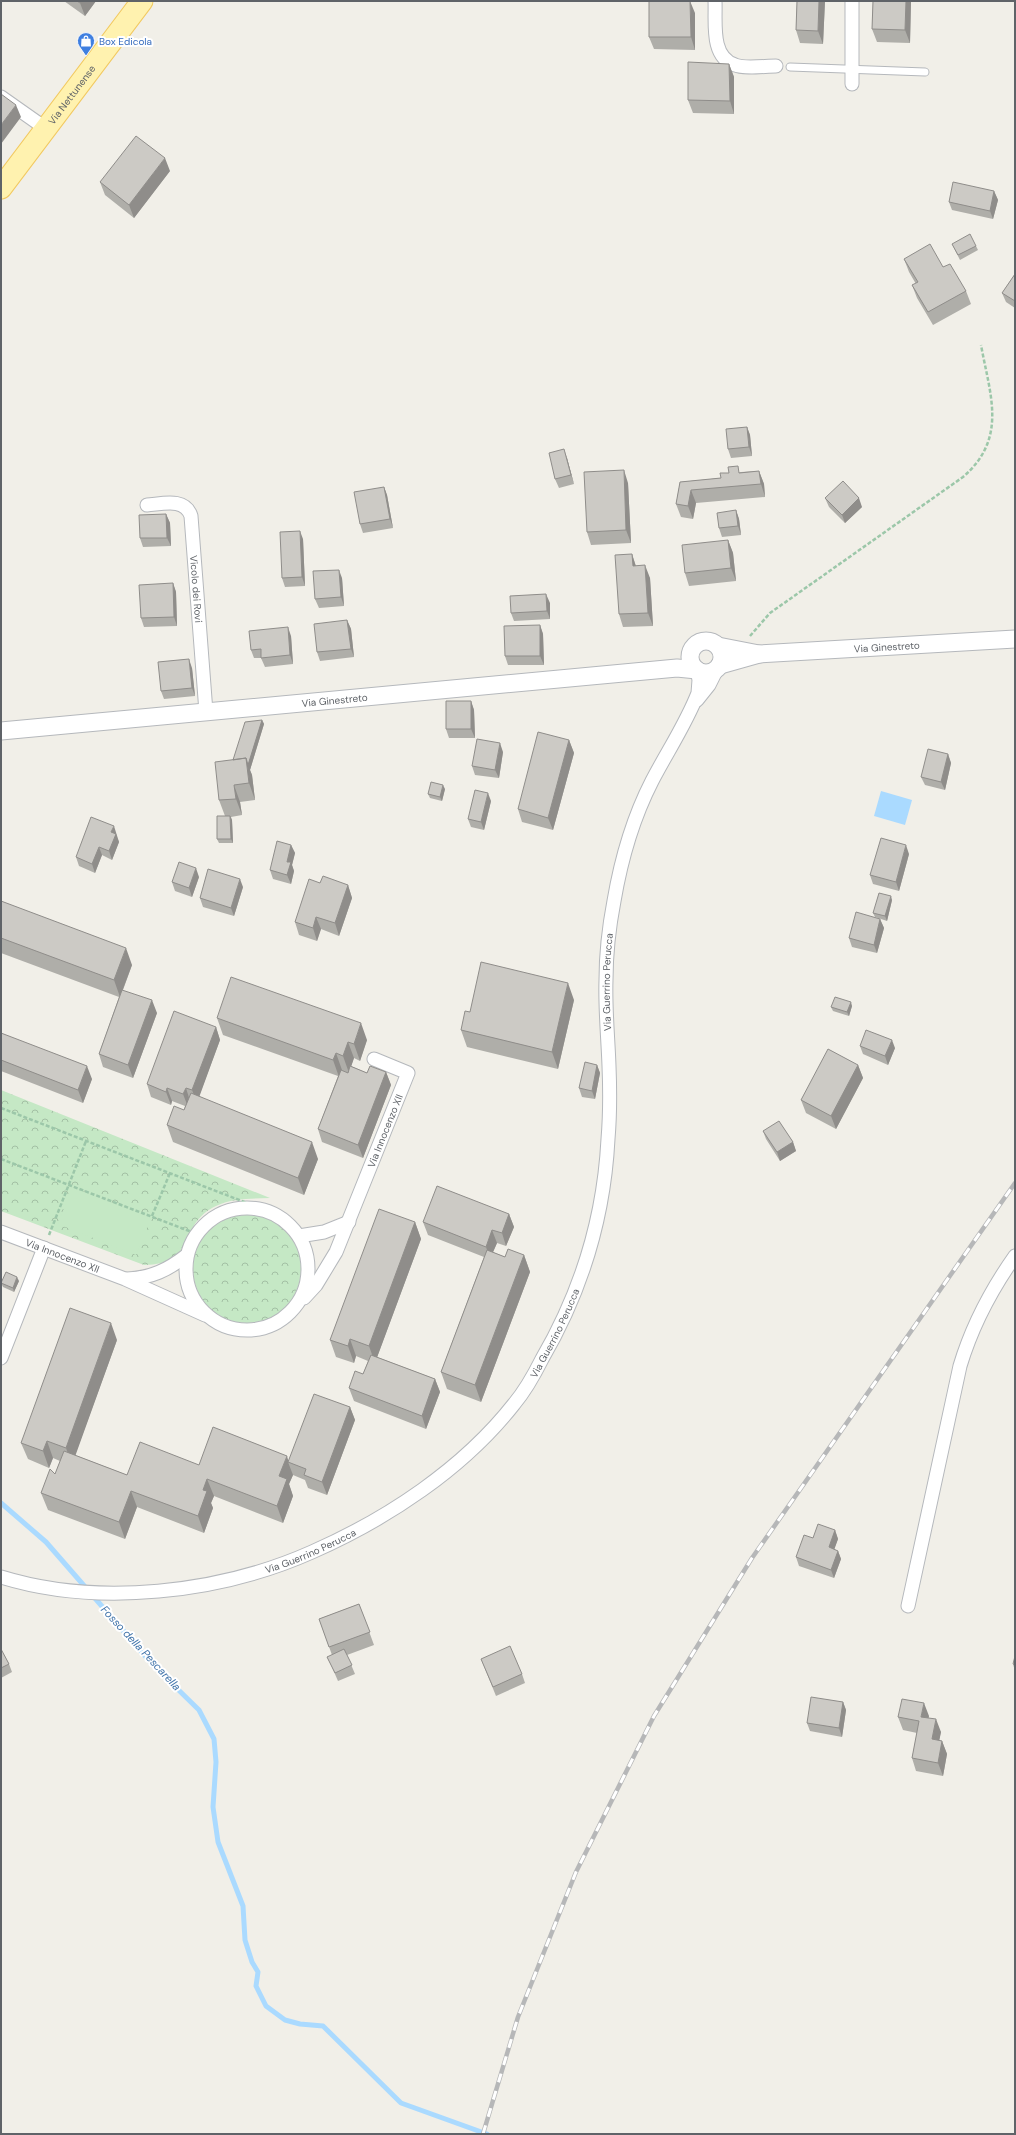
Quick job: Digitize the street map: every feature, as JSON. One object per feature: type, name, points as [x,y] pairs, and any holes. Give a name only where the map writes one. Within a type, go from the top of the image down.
[{"type":"main road","name":"Via Nettunense","points":[[1,188],[142,1]]},
{"type":"street","points":[[715,1],[716,42],[722,57],[735,66],[776,66]]},
{"type":"street","points":[[852,1],[852,84]]},
{"type":"street","points":[[1,97],[45,128]]},
{"type":"street","name":"Vicolo dei Rovi","points":[[147,505],[180,504],[186,507],[191,516],[206,712]]},
{"type":"street","name":"Via Ginestreto","points":[[718,646],[742,652],[759,654],[1015,639]]},
{"type":"street","points":[[703,641],[714,643],[718,646],[722,655],[718,667],[707,673],[697,670],[691,662],[691,651],[694,646],[703,641]]},
{"type":"street","name":"Via Ginestreto","points":[[668,669],[680,663],[691,651]]},
{"type":"street","name":"Via Ginestreto","points":[[718,667],[759,654]]},
{"type":"street","name":"Via Guerrino Perucca","points":[[1,1577],[36,1586],[74,1590],[96,1592],[154,1591],[203,1585],[272,1568],[320,1549],[367,1524],[423,1488],[476,1445],[516,1402],[550,1345],[566,1312],[582,1273],[597,1222],[602,1197],[608,1143],[610,1071],[606,982],[614,898],[627,845],[650,784],[692,706],[709,685],[718,667]]},
{"type":"street","name":"Via Ginestreto","points":[[1,730],[668,669],[697,670]]},
{"type":"street","name":"Via Guerrino Perucca","points":[[692,706],[699,683],[697,670]]},
{"type":"street","name":"Via Innocenzo XII","points":[[1,1232],[125,1279],[210,1317],[230,1328],[245,1330],[263,1328],[280,1321],[298,1304],[323,1276],[349,1222],[408,1073],[374,1059]]},
{"type":"street","name":"Via Innocenzo XII","points":[[210,1317],[198,1305],[189,1290],[186,1272],[187,1255],[197,1234],[206,1222],[223,1212],[241,1207],[260,1208],[276,1214],[289,1223],[299,1236],[307,1252],[309,1270],[306,1288],[298,1304]]},
{"type":"street","points":[[299,1236],[324,1232],[349,1222]]},
{"type":"street","points":[[1,1358],[44,1248]]},
{"type":"street","name":"Via Innocenzo XII","points":[[125,1279],[148,1277],[158,1274],[168,1270],[187,1255]]},
{"type":"street","points":[[908,1606],[960,1366],[967,1342],[980,1312],[996,1284],[1015,1256]]},
{"type":"lane","points":[[790,67],[925,72]]},
{"type":"path","points":[[742,652],[754,630],[770,613],[963,477],[978,463],[990,442],[993,416],[981,344]]},
{"type":"path","points":[[1,1108],[260,1208]]},
{"type":"path","points":[[44,1248],[86,1141]]},
{"type":"path","points":[[1,1159],[197,1234]]},
{"type":"path","points":[[152,1216],[170,1173]]},
{"type":"green space","points":[[1,1090],[270,1198],[236,1200],[216,1206],[204,1214],[196,1223],[186,1242],[173,1258],[161,1263],[144,1265],[1,1211]]},
{"type":"green space","points":[[72,1187],[151,1218],[136,1255],[58,1224]]},
{"type":"green space","points":[[247,1215],[268,1219],[285,1231],[297,1248],[301,1269],[297,1290],[285,1307],[268,1319],[247,1323],[226,1319],[209,1307],[197,1290],[193,1269],[197,1248],[209,1231],[226,1219]]},
{"type":"water","points":[[881,791],[912,800],[905,825],[874,816]]},
{"type":"building","points":[[649,1],[690,1],[691,37],[649,37]]},
{"type":"building","points":[[797,1],[819,1],[818,31],[796,30]]},
{"type":"building","points":[[873,1],[906,1],[905,30],[872,29]]},
{"type":"building","points":[[688,62],[729,64],[730,101],[688,100]]},
{"type":"building","points":[[1,94],[16,105],[1,125]]},
{"type":"building","points":[[136,136],[165,158],[129,205],[100,182]]},
{"type":"building","points":[[953,182],[994,191],[990,211],[949,202]]},
{"type":"building","points":[[970,234],[976,246],[958,255],[952,244]]},
{"type":"building","points":[[930,244],[943,267],[950,264],[966,291],[928,312],[912,285],[918,282],[904,259]]},
{"type":"building","points":[[1015,274],[1015,301],[1002,293]]},
{"type":"building","points":[[747,427],[749,447],[728,449],[726,429]]},
{"type":"building","points":[[564,449],[571,475],[555,479],[549,453]]},
{"type":"building","points":[[738,466],[739,473],[759,471],[761,484],[691,490],[688,506],[676,504],[680,482],[721,478],[720,473],[729,473],[728,467]]},
{"type":"building","points":[[624,470],[626,530],[587,532],[584,472]]},
{"type":"building","points":[[843,481],[859,498],[842,515],[825,498]]},
{"type":"building","points":[[384,487],[390,519],[360,524],[354,492]]},
{"type":"building","points":[[736,510],[738,526],[719,528],[717,513]]},
{"type":"building","points":[[166,514],[167,538],[140,538],[139,515]]},
{"type":"building","points":[[300,531],[302,577],[282,578],[280,532]]},
{"type":"building","points":[[728,540],[731,568],[685,573],[682,545]]},
{"type":"building","points":[[632,554],[633,566],[645,565],[648,613],[619,614],[615,555]]},
{"type":"building","points":[[339,570],[341,597],[315,599],[313,571]]},
{"type":"building","points":[[173,583],[174,617],[141,618],[139,585]]},
{"type":"building","points":[[546,594],[547,611],[511,613],[510,596]]},
{"type":"building","points":[[347,620],[351,649],[317,652],[314,624]]},
{"type":"building","points":[[540,625],[540,656],[505,656],[504,626]]},
{"type":"building","points":[[288,627],[290,655],[261,658],[261,649],[251,650],[249,631]]},
{"type":"building","points":[[189,659],[192,688],[161,691],[158,662]]},
{"type":"building","points":[[446,701],[471,701],[471,729],[446,729]]},
{"type":"building","points":[[262,720],[248,765],[246,758],[233,760],[245,722]]},
{"type":"building","points":[[538,732],[569,740],[548,818],[518,809]]},
{"type":"building","points":[[477,739],[500,743],[495,770],[472,766]]},
{"type":"building","points":[[928,749],[948,754],[941,782],[921,777]]},
{"type":"building","points":[[246,758],[249,783],[234,785],[236,799],[219,800],[215,762]]},
{"type":"building","points":[[431,782],[443,785],[440,797],[428,794]]},
{"type":"building","points":[[475,790],[488,793],[481,822],[468,819]]},
{"type":"building","points":[[217,816],[230,816],[231,839],[217,839]]},
{"type":"building","points":[[91,817],[114,826],[111,832],[116,834],[109,851],[99,847],[92,864],[76,857]]},
{"type":"building","points":[[881,838],[906,845],[896,882],[870,875]]},
{"type":"building","points":[[277,841],[291,845],[287,862],[291,862],[287,875],[270,870]]},
{"type":"building","points":[[179,862],[196,868],[189,888],[172,882]]},
{"type":"building","points":[[208,869],[240,879],[231,908],[200,898]]},
{"type":"building","points":[[323,876],[348,885],[335,923],[316,917],[313,928],[295,922],[309,879],[320,883]]},
{"type":"building","points":[[879,893],[891,896],[885,916],[873,913]]},
{"type":"building","points":[[1,901],[126,948],[114,980],[1,938]]},
{"type":"building","points":[[856,912],[880,919],[874,945],[849,938]]},
{"type":"building","points":[[481,962],[568,983],[552,1052],[461,1030],[465,1011],[470,1012]]},
{"type":"building","points":[[231,977],[361,1023],[354,1044],[348,1042],[343,1056],[336,1053],[333,1060],[217,1018]]},
{"type":"building","points":[[122,990],[152,1000],[128,1065],[99,1054]]},
{"type":"building","points":[[835,997],[851,1002],[847,1012],[831,1007]]},
{"type":"building","points":[[174,1011],[216,1027],[192,1090],[186,1088],[183,1094],[167,1088],[166,1092],[147,1084]]},
{"type":"building","points":[[866,1030],[892,1040],[885,1056],[860,1046]]},
{"type":"building","points":[[1,1033],[87,1066],[78,1090],[1,1060]]},
{"type":"building","points":[[828,1049],[858,1065],[831,1116],[801,1100]]},
{"type":"building","points":[[585,1062],[597,1065],[592,1091],[579,1088]]},
{"type":"building","points":[[350,1066],[367,1073],[370,1066],[386,1072],[358,1145],[318,1129],[341,1070],[348,1073]]},
{"type":"building","points":[[191,1093],[312,1142],[298,1178],[167,1125],[174,1106],[184,1110]]},
{"type":"building","points":[[779,1121],[793,1142],[777,1152],[763,1131]]},
{"type":"building","points":[[437,1186],[509,1214],[502,1233],[492,1230],[486,1247],[423,1222]]},
{"type":"building","points":[[379,1209],[415,1222],[369,1346],[350,1339],[348,1346],[330,1340]]},
{"type":"building","points":[[508,1249],[524,1255],[475,1385],[441,1372],[487,1250],[505,1257]]},
{"type":"building","points":[[6,1272],[17,1277],[13,1288],[1,1283]]},
{"type":"building","points":[[70,1308],[111,1323],[66,1448],[47,1441],[43,1451],[21,1443]]},
{"type":"building","points":[[371,1355],[435,1379],[422,1416],[349,1388],[355,1371],[363,1374]]},
{"type":"building","points":[[314,1394],[350,1407],[322,1482],[304,1475],[306,1469],[288,1462]]},
{"type":"building","points":[[213,1427],[287,1456],[279,1476],[287,1479],[277,1506],[207,1479],[203,1490],[207,1491],[198,1516],[131,1491],[119,1522],[41,1493],[50,1469],[55,1474],[64,1451],[127,1475],[140,1442],[199,1465]]},
{"type":"building","points":[[818,1524],[835,1530],[829,1547],[838,1551],[831,1570],[796,1557],[804,1535],[813,1538]]},
{"type":"building","points":[[359,1604],[370,1632],[329,1647],[319,1619]]},
{"type":"building","points":[[510,1646],[522,1674],[493,1687],[481,1659]]},
{"type":"building","points":[[1,1649],[9,1664],[1,1668]]},
{"type":"building","points":[[344,1649],[352,1665],[335,1673],[327,1657]]},
{"type":"building","points":[[811,1697],[843,1702],[839,1728],[807,1723]]},
{"type":"building","points":[[902,1699],[924,1703],[921,1717],[936,1719],[932,1739],[942,1741],[938,1763],[912,1758],[919,1721],[898,1717]]},
{"type":"waterway","name":"Fosso della Pescarella","points":[[1,1503],[46,1542],[154,1666],[199,1710],[214,1739],[216,1762],[213,1807],[218,1842],[243,1906],[245,1940],[252,1962],[258,1972],[256,1986],[266,2006],[285,2020],[300,2024],[323,2026],[401,2103],[487,2134]]},
{"type":"railway","points":[[483,2134],[518,2017],[576,1872],[654,1716],[752,1558],[1015,1183]]},
{"type":"place","name":"Box Edicola","points":[[86,56]]}]
